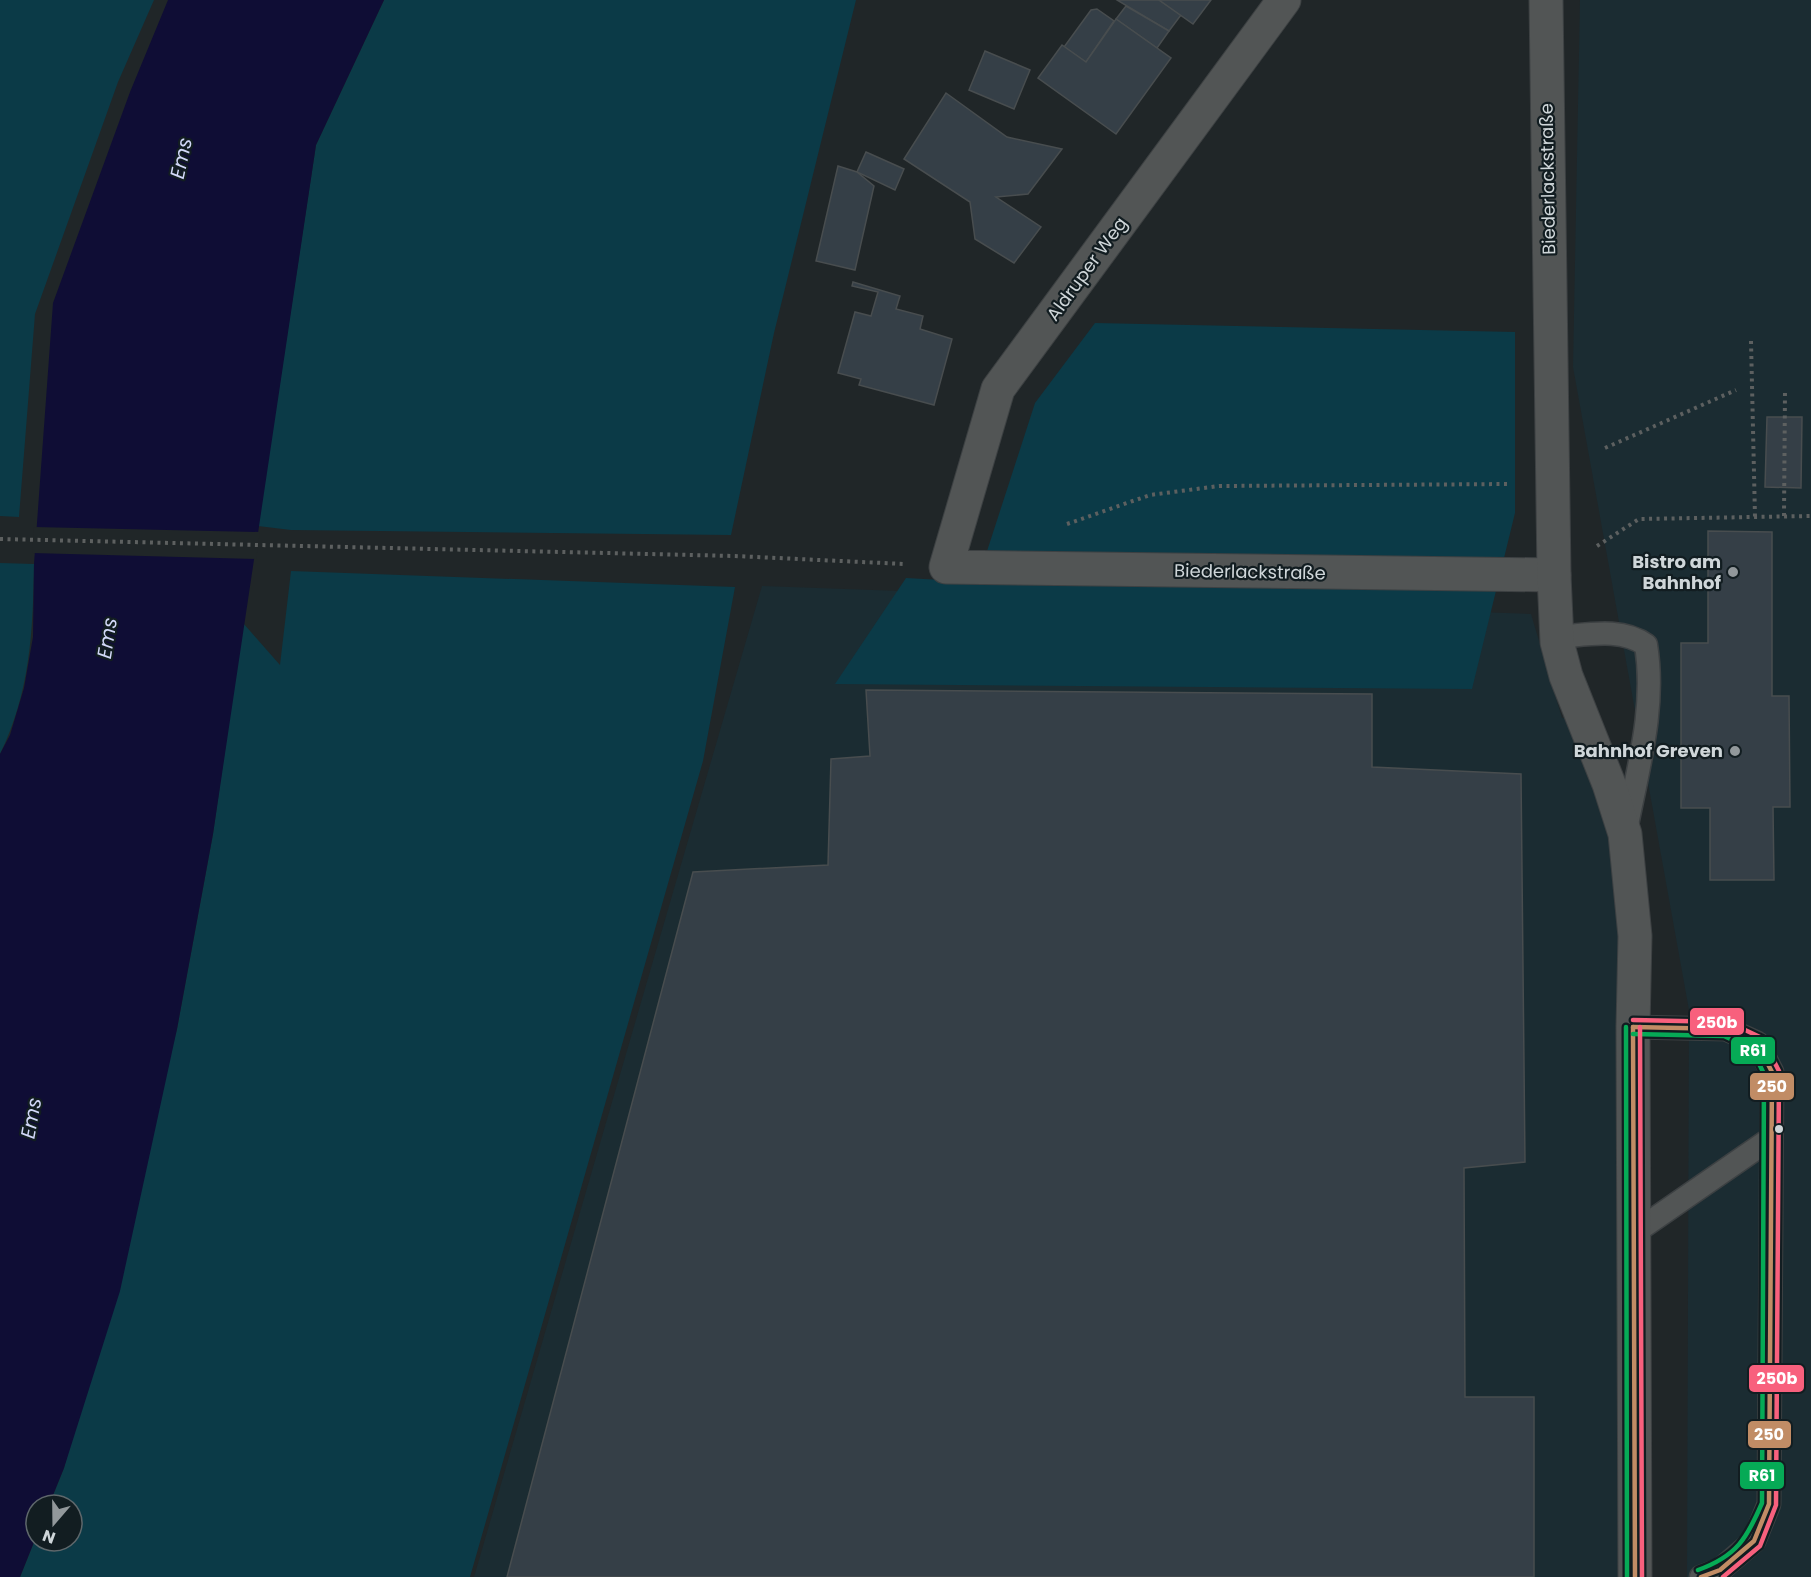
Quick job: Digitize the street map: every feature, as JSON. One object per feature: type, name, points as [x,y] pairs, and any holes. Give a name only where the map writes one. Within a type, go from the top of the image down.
[{"type":"street","name":"Aldruper Weg","points":[[946,567],[998,389],[1284,0]]},
{"type":"street","name":"Biederlackstraße","points":[[1546,0],[1554,574],[1557,637],[1566,676],[1609,784],[1625,834],[1635,936],[1633,1027],[1635,1577]]},
{"type":"street","name":"Biederlackstraße","points":[[946,567],[1554,574]]},
{"type":"lane","points":[[1557,637],[1615,633],[1635,637],[1646,645],[1650,668],[1649,716],[1625,834]]},
{"type":"lane","points":[[1633,1027],[1726,1029],[1757,1043],[1772,1072],[1769,1504],[1754,1541],[1720,1570],[1701,1577]]},
{"type":"lane","points":[[1634,1233],[1770,1139]]},
{"type":"path","points":[[1751,341],[1755,517]]},
{"type":"path","points":[[1605,448],[1736,390]]},
{"type":"path","points":[[1784,516],[1785,392]]},
{"type":"path","points":[[1029,569],[1057,527],[1150,495],[1219,486],[1518,484]]},
{"type":"path","points":[[1554,574],[1639,519],[1811,516]]},
{"type":"path","points":[[0,539],[735,556],[946,567]]},
{"type":"shaded area","points":[[0,0],[154,0],[118,82],[35,314],[19,517],[0,516]]},
{"type":"shaded area","points":[[384,0],[856,0],[774,333],[731,535],[291,530],[258,526],[316,145]]},
{"type":"shaded area","points":[[1580,0],[1811,0],[1811,1577],[1687,1577],[1689,1010],[1573,367]]},
{"type":"shaded area","points":[[1095,323],[1515,332],[1515,513],[1472,689],[835,684],[906,578],[977,582],[1035,403]]},
{"type":"shaded area","points":[[0,563],[34,564],[31,638],[24,685],[10,731],[0,754]]},
{"type":"shaded area","points":[[291,571],[735,587],[703,761],[470,1577],[20,1577],[30,1553],[84,1553],[84,1493],[54,1493],[64,1468],[177,1029],[213,834],[243,623],[280,665]]},
{"type":"shaded area","points":[[762,586],[1531,614],[1562,718],[1581,719],[1625,834],[1630,1577],[474,1577]]},
{"type":"water","name":"Ems","points":[[168,0],[384,0],[316,145],[213,834],[177,1029],[120,1291],[64,1468],[54,1493],[24,1493],[24,1553],[30,1553],[20,1577],[0,1577],[0,754],[10,735],[24,688],[33,637],[34,564],[53,303],[130,92]]},
{"type":"pier","points":[[34,527],[260,532],[256,559],[32,553]]},
{"type":"building","points":[[1117,0],[1159,0],[1181,15],[1169,31]]},
{"type":"building","points":[[1159,0],[1211,0],[1193,24]]},
{"type":"building","points":[[1126,6],[1169,31],[1157,48],[1116,19]]},
{"type":"building","points":[[1097,9],[1114,21],[1086,62],[1064,47],[1091,10]]},
{"type":"building","points":[[1116,19],[1171,58],[1116,134],[1038,78],[1062,45],[1086,62]]},
{"type":"building","points":[[985,51],[1030,70],[1014,109],[969,90]]},
{"type":"building","points":[[946,93],[1007,137],[1062,149],[1028,194],[996,197],[1041,227],[1014,263],[975,239],[970,202],[904,159]]},
{"type":"building","points":[[866,152],[904,169],[895,190],[857,172]]},
{"type":"building","points":[[838,166],[857,172],[874,186],[855,270],[816,261]]},
{"type":"building","points":[[853,282],[900,296],[896,309],[923,316],[920,329],[952,339],[934,405],[859,385],[861,379],[838,373],[855,312],[871,316],[878,292],[852,286]]},
{"type":"building","points":[[1767,417],[1802,417],[1801,488],[1765,487]]},
{"type":"building","name":"Bahnhof Greven","points":[[1708,531],[1772,532],[1772,696],[1789,696],[1790,807],[1773,807],[1774,880],[1710,880],[1710,808],[1681,808],[1681,643],[1708,643]]},
{"type":"building","points":[[866,690],[1372,694],[1372,767],[1521,774],[1525,1162],[1464,1168],[1465,1397],[1534,1397],[1534,1577],[507,1577],[693,872],[828,865],[831,759],[870,756]]},
{"type":"transit line","name":"250b","points":[[1633,1020],[1728,1022],[1762,1038],[1779,1071],[1776,1505],[1760,1546],[1723,1577]]},
{"type":"transit line","name":"R61","points":[[1626,1027],[1627,1577]]},
{"type":"transit line","name":"250","points":[[1633,1027],[1726,1029],[1757,1043],[1772,1072],[1769,1504],[1754,1541],[1720,1570],[1701,1577]]},
{"type":"transit line","name":"250","points":[[1633,1027],[1635,1577]]},
{"type":"transit line","name":"250b","points":[[1640,1027],[1642,1577]]},
{"type":"transit line","name":"R61","points":[[1633,1034],[1724,1036],[1752,1049],[1764,1074],[1762,1503],[1739,1544],[1722,1559],[1698,1570]]},
{"type":"place","name":"Bistro am Bahnhof","points":[[1733,572]]},
{"type":"place","name":"Bahnhof Greven","points":[[1735,751]]}]
